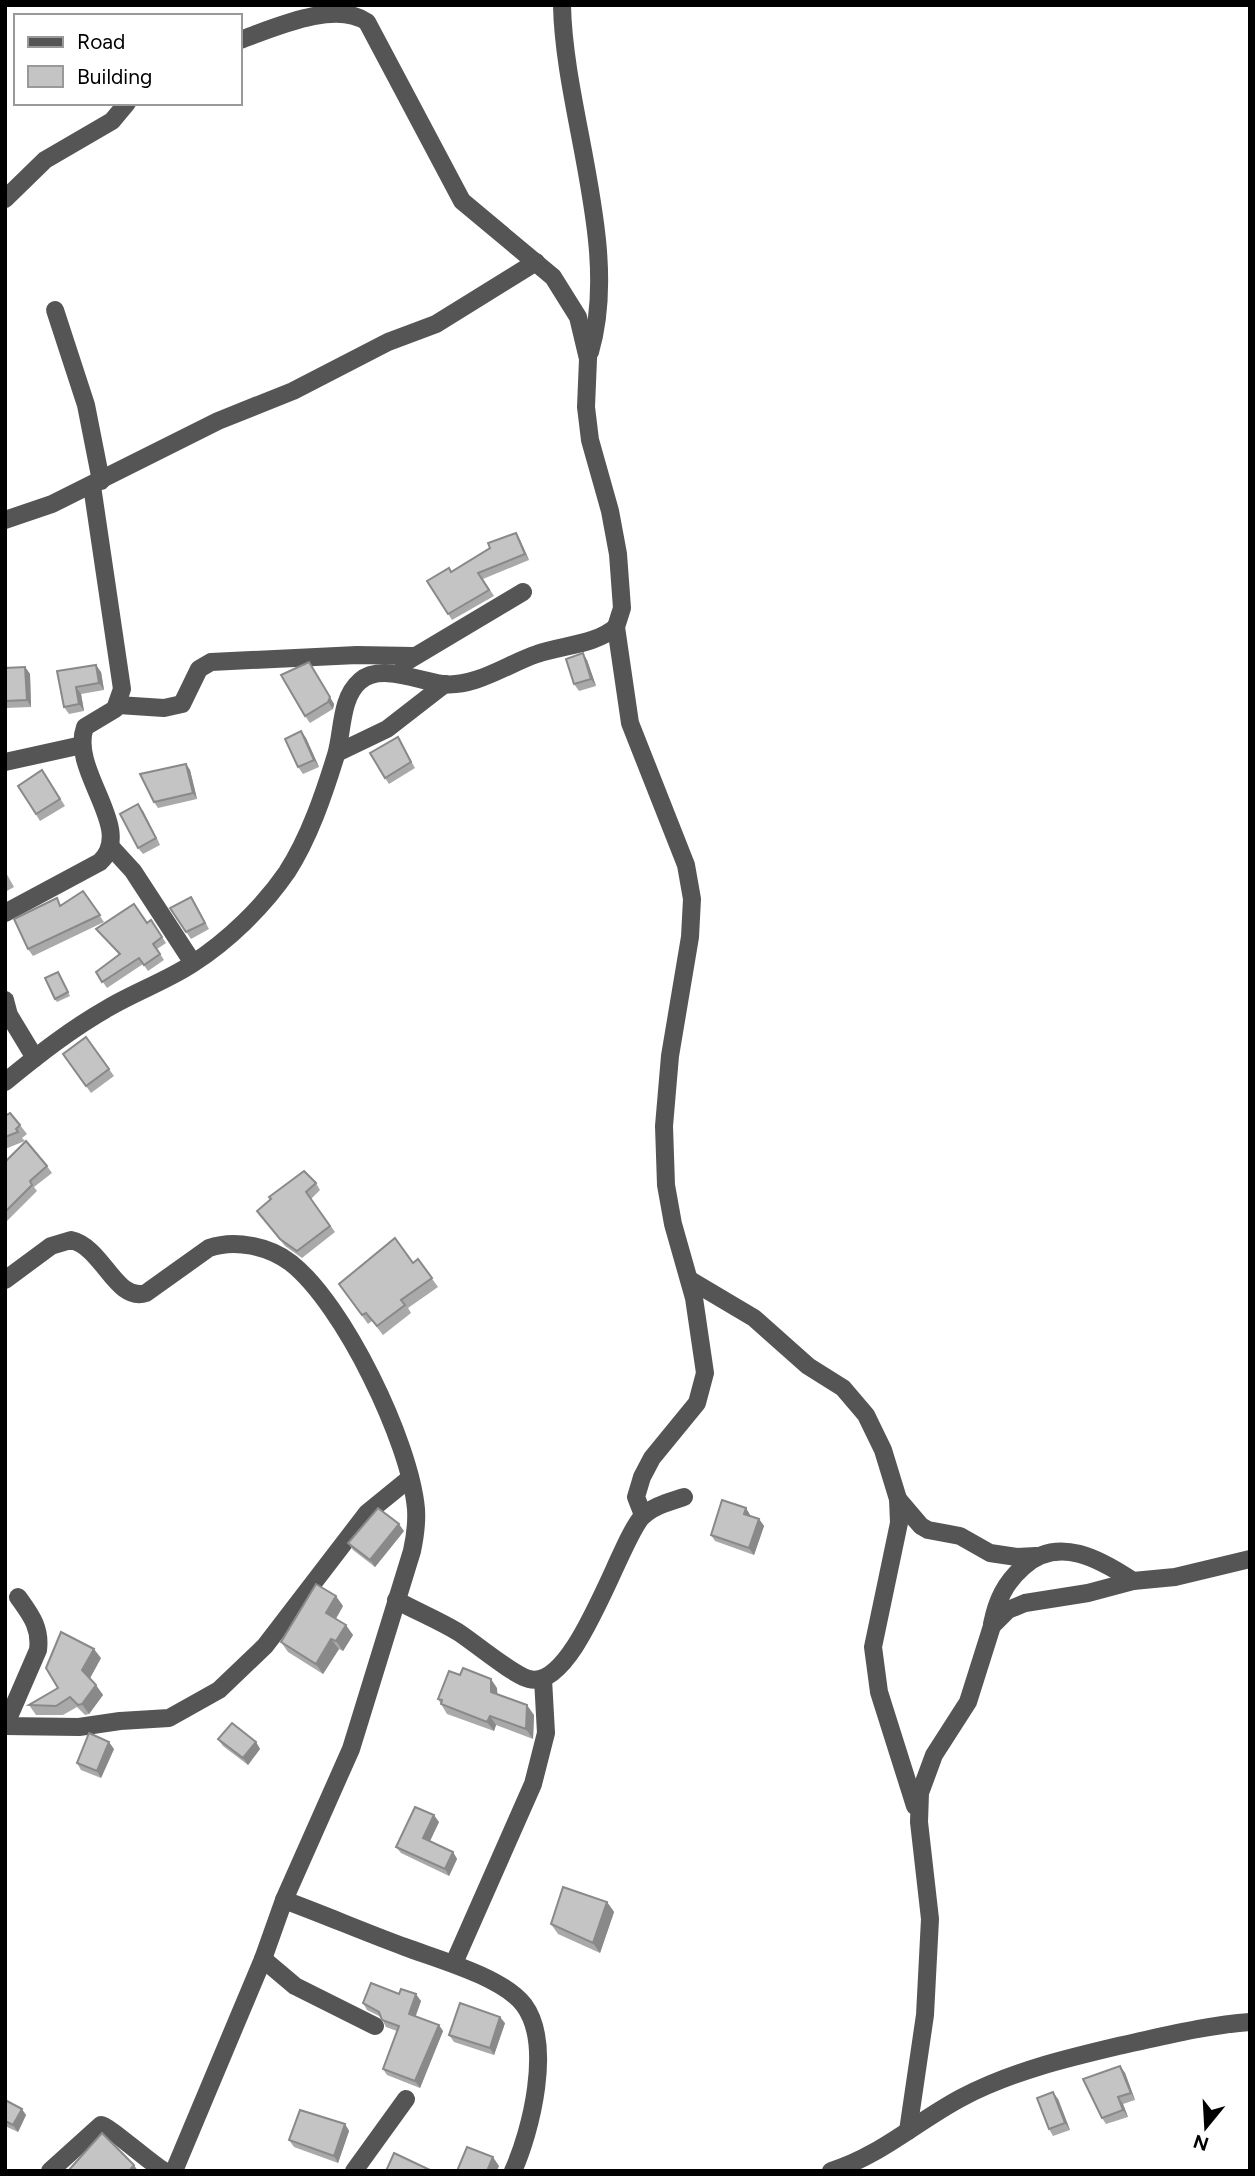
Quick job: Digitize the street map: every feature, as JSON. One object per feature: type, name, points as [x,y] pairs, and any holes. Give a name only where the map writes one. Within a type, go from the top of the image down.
[{"type":"street","points":[[562,5],[564,46],[588,178],[597,262],[598,302],[588,359],[586,407],[590,440],[610,511],[618,554],[622,608],[616,627],[630,723],[686,865],[692,899],[685,980],[670,1056],[664,1126],[666,1185],[673,1224],[690,1280],[704,1357],[704,1387],[688,1417],[652,1458],[642,1477],[636,1497],[643,1515]]},
{"type":"street","points":[[242,39],[326,8],[344,7],[358,12],[368,22],[463,201],[491,228],[553,277],[572,305],[584,335],[588,359]]},
{"type":"street","points":[[5,199],[45,160],[112,121],[125,105]]},
{"type":"street","points":[[5,520],[52,504],[96,484],[219,421],[293,391],[388,342],[436,324],[536,262]]},
{"type":"street","points":[[55,310],[86,405],[121,689],[118,705]]},
{"type":"street","points":[[391,674],[413,656],[523,592]]},
{"type":"street","points":[[5,1082],[108,1007],[193,963],[234,930],[265,900],[287,871],[304,839],[337,752],[340,728],[353,690],[368,675],[391,674],[445,684],[495,673],[540,653],[603,635],[616,627]]},
{"type":"street","points":[[193,963],[132,871],[111,847],[110,827],[89,776],[82,745],[88,723],[118,705],[164,709],[182,704],[199,669],[211,662],[357,655],[413,656]]},
{"type":"street","points":[[337,752],[387,729],[445,684]]},
{"type":"street","points":[[5,762],[82,745]]},
{"type":"street","points":[[5,913],[100,862],[111,847]]},
{"type":"street","points":[[5,1000],[9,1015],[35,1058]]},
{"type":"street","points":[[5,1280],[51,1246],[71,1240],[94,1252],[123,1288],[140,1295],[209,1248],[221,1244],[252,1246],[283,1258],[309,1282],[364,1362],[383,1399],[410,1478],[417,1530],[351,1749],[284,1900],[263,1959],[174,2171]]},
{"type":"street","points":[[690,1280],[754,1318],[808,1366],[843,1388],[866,1415],[898,1499],[898,1523],[873,1647],[879,1692],[919,1822],[930,1919],[925,2015],[908,2131]]},
{"type":"street","points":[[18,1597],[34,1620],[40,1636],[38,1650],[5,1726],[79,1727],[169,1718],[219,1690],[248,1665],[367,1513],[410,1478]]},
{"type":"street","points":[[396,1600],[459,1633],[519,1675],[531,1679],[543,1678],[562,1662],[587,1626],[612,1577],[628,1537],[643,1515],[684,1497]]},
{"type":"street","points":[[898,1499],[920,1526],[960,1535],[989,1553],[1017,1558],[1037,1556],[1051,1550],[1077,1553],[1110,1566],[1133,1581]]},
{"type":"street","points":[[919,1822],[923,1778],[933,1755],[968,1702],[999,1598],[1007,1584],[1037,1556]]},
{"type":"street","points":[[992,1626],[1002,1614],[1025,1603],[1088,1593],[1133,1581],[1175,1577],[1250,1559]]},
{"type":"street","points":[[454,1963],[533,1784],[546,1733],[543,1678]]},
{"type":"street","points":[[284,1900],[454,1963],[524,2004],[536,2031],[533,2110],[513,2171]]},
{"type":"street","points":[[263,1959],[295,1986],[375,2026]]},
{"type":"street","points":[[831,2171],[880,2151],[961,2098],[1005,2078],[1054,2062],[1155,2038],[1250,2022]]},
{"type":"street","points":[[354,2171],[406,2099]]},
{"type":"street","points":[[50,2171],[73,2147],[104,2125],[146,2161],[164,2171]]},
{"type":"building","points":[[516,533],[525,554],[478,573],[489,590],[448,614],[427,581],[449,568],[451,572],[490,548],[488,543]]},
{"type":"building","points":[[583,653],[591,679],[574,684],[566,659]]},
{"type":"building","points":[[309,662],[330,697],[328,702],[305,716],[281,675]]},
{"type":"building","points":[[96,665],[99,683],[76,687],[79,704],[64,707],[57,671]]},
{"type":"building","points":[[25,667],[27,700],[5,701],[5,668]]},
{"type":"building","points":[[301,731],[314,760],[298,767],[285,739]]},
{"type":"building","points":[[398,737],[411,762],[385,778],[370,753]]},
{"type":"building","points":[[186,764],[193,793],[154,802],[140,774]]},
{"type":"building","points":[[42,770],[60,799],[36,814],[18,786]]},
{"type":"building","points":[[138,804],[156,838],[138,848],[120,814]]},
{"type":"building","points":[[83,891],[100,915],[28,949],[14,919],[57,898],[60,906]]},
{"type":"building","points":[[191,897],[205,923],[186,932],[170,908]]},
{"type":"building","points":[[134,904],[147,923],[151,920],[162,937],[153,944],[160,954],[144,965],[139,958],[102,982],[96,972],[120,954],[96,929]]},
{"type":"building","points":[[58,972],[68,992],[55,999],[45,978]]},
{"type":"building","points":[[86,1037],[109,1069],[86,1086],[63,1054]]},
{"type":"building","points":[[10,1113],[20,1125],[16,1129],[18,1132],[5,1137],[5,1116]]},
{"type":"building","points":[[26,1141],[47,1166],[30,1181],[32,1185],[5,1212],[5,1162]]},
{"type":"building","points":[[304,1171],[316,1183],[306,1192],[330,1226],[297,1251],[280,1239],[257,1211],[271,1199],[269,1197]]},
{"type":"building","points":[[395,1238],[413,1263],[418,1259],[432,1278],[401,1300],[405,1305],[377,1326],[366,1313],[362,1315],[339,1284]]},
{"type":"building","points":[[722,1500],[746,1508],[744,1514],[759,1519],[749,1548],[711,1535]]},
{"type":"building","points":[[378,1508],[399,1524],[370,1560],[348,1543]]},
{"type":"building","points":[[316,1584],[336,1596],[326,1613],[346,1625],[336,1641],[331,1639],[316,1664],[281,1642]]},
{"type":"building","points":[[61,1632],[94,1649],[82,1670],[96,1685],[82,1704],[78,1705],[70,1697],[56,1706],[29,1705],[58,1688],[46,1668]]},
{"type":"building","points":[[463,1668],[491,1679],[491,1692],[527,1705],[526,1729],[490,1716],[487,1722],[441,1704],[442,1700],[438,1699],[449,1671],[460,1675]]},
{"type":"building","points":[[232,1723],[256,1742],[243,1758],[218,1739]]},
{"type":"building","points":[[89,1733],[109,1742],[97,1771],[77,1763]]},
{"type":"building","points":[[415,1807],[434,1815],[423,1838],[453,1852],[445,1869],[396,1847]]},
{"type":"building","points":[[563,1887],[607,1902],[593,1943],[551,1924]]},
{"type":"building","points":[[371,1983],[399,1994],[401,1989],[416,1994],[409,2014],[439,2025],[415,2081],[383,2069],[399,2026],[382,2020],[379,2012],[363,2003]]},
{"type":"building","points":[[460,2003],[500,2017],[490,2048],[449,2035]]},
{"type":"building","points":[[1120,2066],[1131,2093],[1118,2097],[1123,2110],[1102,2118],[1083,2079]]},
{"type":"building","points":[[1053,2092],[1065,2123],[1049,2129],[1037,2098]]},
{"type":"building","points":[[5,2100],[22,2109],[13,2125],[5,2121]]},
{"type":"building","points":[[300,2110],[345,2124],[334,2156],[289,2140]]},
{"type":"building","points":[[102,2133],[134,2165],[129,2171],[68,2171]]},
{"type":"building","points":[[467,2147],[493,2157],[487,2171],[457,2171]]},
{"type":"building","points":[[394,2153],[432,2171],[386,2171]]}]
